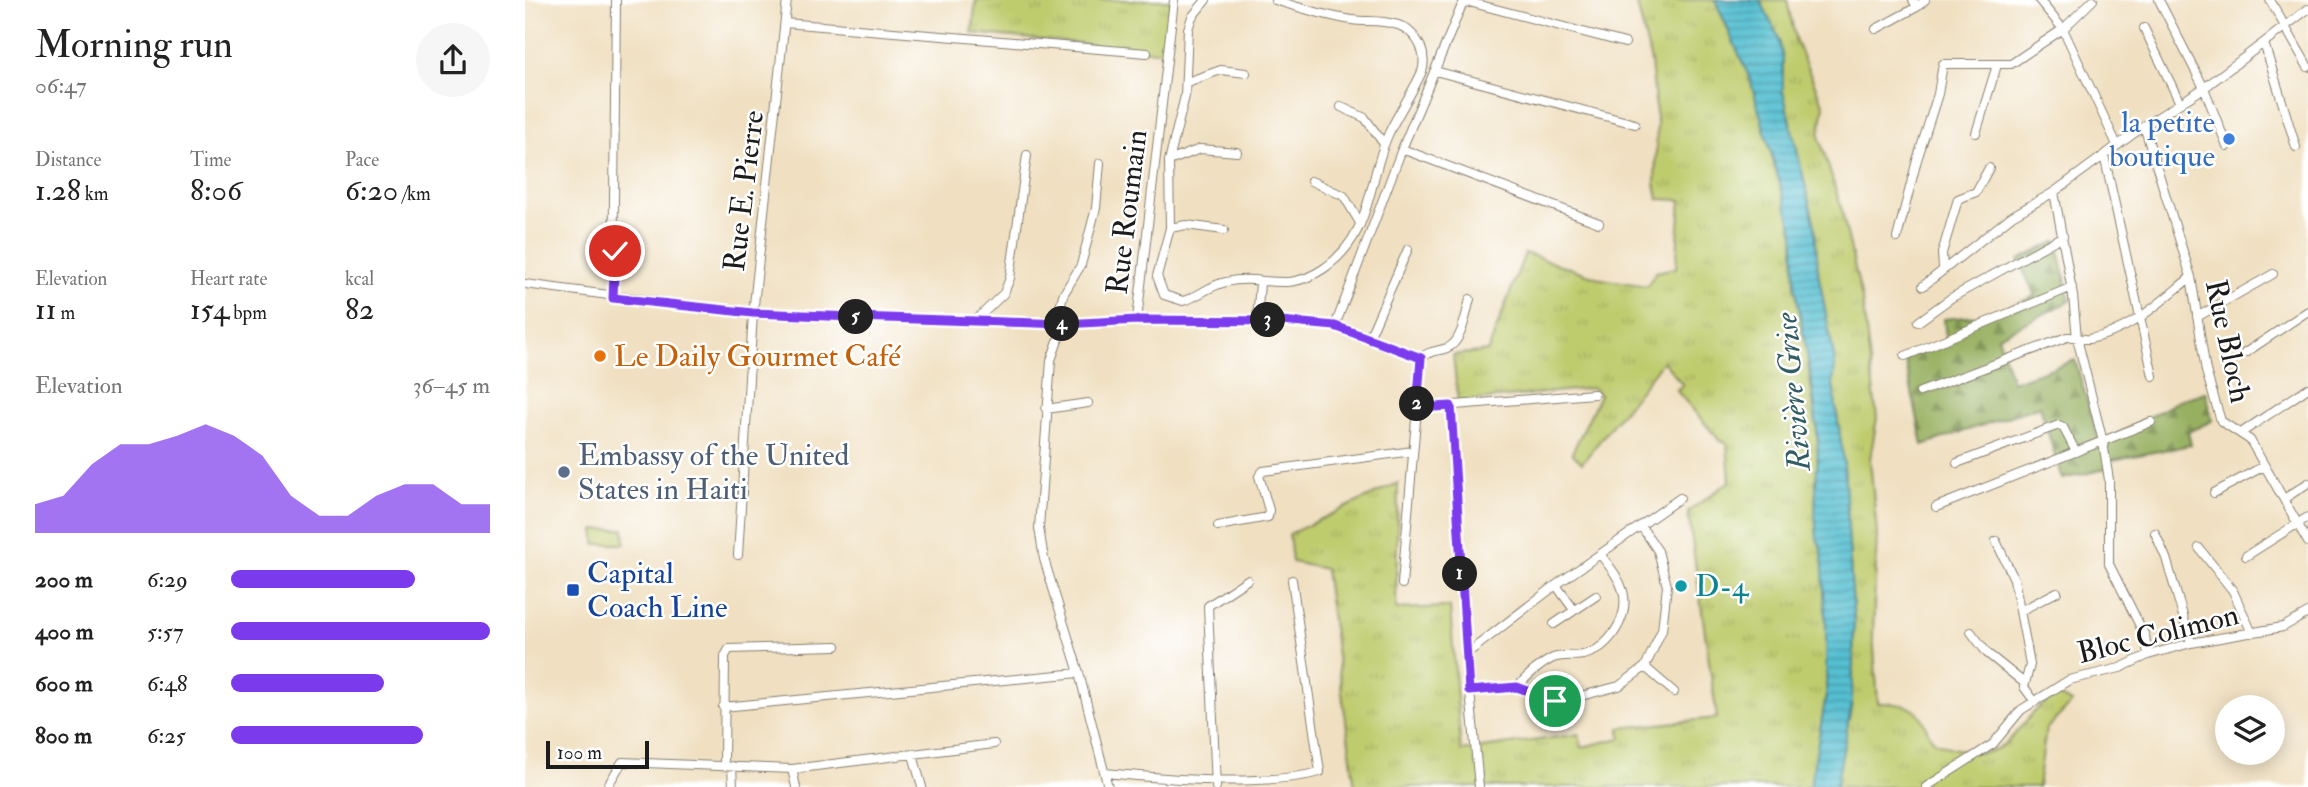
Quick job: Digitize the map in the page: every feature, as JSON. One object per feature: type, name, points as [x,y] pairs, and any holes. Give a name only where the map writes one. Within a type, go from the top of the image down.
[{"type":"street","points":[[613,298],[616,0]]},
{"type":"street","name":"Rue E. Pierre","points":[[738,555],[753,313],[787,0]]},
{"type":"street","name":"Rue Roumain","points":[[525,284],[613,298],[753,313],[1060,324],[1137,320],[1174,0]]},
{"type":"street","points":[[1206,0],[1192,17],[1188,29],[1187,82],[1169,161],[1170,228],[1157,276],[1164,295],[1183,302],[1227,281],[1260,283],[1301,280],[1324,268],[1343,252],[1360,223],[1375,185],[1384,144],[1402,104],[1422,73],[1423,53],[1415,36],[1397,24],[1351,20],[1275,0]]},
{"type":"street","points":[[1875,29],[1915,3],[1925,0]]},
{"type":"street","points":[[2039,0],[2063,29],[2117,145]]},
{"type":"street","points":[[1897,238],[1917,160],[1938,94],[1943,64],[2011,64],[2063,29],[2093,0]]},
{"type":"street","points":[[2159,0],[2204,88],[2227,146]]},
{"type":"street","points":[[2270,0],[2287,25],[2308,67]]},
{"type":"street","points":[[1335,326],[1402,149],[1462,5],[1469,2],[1625,43]]},
{"type":"street","points":[[1923,286],[2012,216],[2054,192],[2144,126],[2204,88],[2308,9]]},
{"type":"street","points":[[785,23],[1147,53]]},
{"type":"street","points":[[2144,29],[2180,103]]},
{"type":"street","points":[[2264,43],[2296,147]]},
{"type":"street","points":[[1976,133],[1997,65]]},
{"type":"street","points":[[1187,82],[1221,70],[1246,73]]},
{"type":"street","points":[[1435,71],[1635,124]]},
{"type":"street","points":[[1341,107],[1364,118],[1384,144]]},
{"type":"street","name":"Rue Bloch","points":[[2144,126],[2192,277],[2206,371],[2221,421],[2250,440],[2308,542]]},
{"type":"street","points":[[1169,161],[1200,149],[1237,152]]},
{"type":"street","points":[[1402,149],[1599,223]]},
{"type":"street","points":[[975,321],[1004,293],[1010,278],[1027,155]]},
{"type":"street","points":[[2103,155],[2153,376]]},
{"type":"street","points":[[1101,163],[1097,208],[1081,265],[1063,295],[1060,324],[1051,360],[1039,528],[1044,559],[1079,673],[1108,787]]},
{"type":"street","points":[[1943,268],[1942,253],[1958,199],[1976,192],[1989,168]]},
{"type":"street","points":[[1311,181],[1343,196],[1360,223]]},
{"type":"street","points":[[2054,192],[2073,291],[2077,338],[2103,442],[2109,480],[2109,564],[2145,636],[2148,655]]},
{"type":"street","points":[[1170,228],[1186,225],[1224,230]]},
{"type":"street","points":[[1918,322],[1951,298],[2063,236]]},
{"type":"street","points":[[1369,338],[1408,249]]},
{"type":"street","points":[[2197,317],[2273,274]]},
{"type":"street","points":[[1920,392],[2067,337],[2090,339],[2139,319],[2192,277]]},
{"type":"street","points":[[1257,320],[1260,283]]},
{"type":"street","points":[[1905,356],[2073,291]]},
{"type":"street","points":[[1402,584],[1421,358],[1430,351],[1451,347],[1470,299]]},
{"type":"street","points":[[2245,353],[2308,312]]},
{"type":"street","points":[[1137,320],[1257,320],[1335,326],[1421,358]]},
{"type":"street","points":[[2241,433],[2308,388]]},
{"type":"street","points":[[1417,408],[1594,394]]},
{"type":"street","points":[[1046,409],[1088,403]]},
{"type":"street","points":[[1451,406],[1465,654],[1479,787]]},
{"type":"street","points":[[1936,507],[2151,422]]},
{"type":"street","points":[[1957,463],[2059,425],[2063,427],[2075,452]]},
{"type":"street","points":[[1218,526],[1268,517],[1269,510],[1259,476],[1263,471],[1413,451]]},
{"type":"street","points":[[2214,493],[2264,466]]},
{"type":"street","points":[[2284,499],[2308,483]]},
{"type":"street","points":[[1465,654],[1556,585],[1680,498]]},
{"type":"street","points":[[2246,556],[2308,517]]},
{"type":"street","points":[[1469,691],[1517,687],[1545,700],[1566,700],[1619,686],[1645,667],[1662,630],[1668,586],[1658,551],[1641,526]]},
{"type":"street","points":[[2155,534],[2166,558],[2191,643]]},
{"type":"street","points":[[1996,541],[2014,579],[2030,661],[2023,682],[2025,691],[2035,702]]},
{"type":"street","points":[[2199,548],[2233,591],[2252,633]]},
{"type":"street","points":[[1517,687],[1530,673],[1552,659],[1584,655],[1603,646],[1612,636],[1623,610],[1624,594],[1619,580],[1600,554]]},
{"type":"street","points":[[1215,785],[1208,606],[1247,580]]},
{"type":"street","points":[[1105,773],[1215,785],[1270,784],[1318,774],[1321,769],[1292,580]]},
{"type":"street","points":[[1556,585],[1574,610]]},
{"type":"street","points":[[2020,611],[2057,592]]},
{"type":"street","points":[[1554,624],[1596,596]]},
{"type":"street","name":"Bloc Colimon","points":[[1926,787],[1993,744],[2021,710],[2069,680],[2120,668],[2148,655],[2191,643],[2283,628],[2308,613]]},
{"type":"street","points":[[1971,632],[1987,653],[2023,682]]},
{"type":"street","points":[[733,787],[728,766],[723,707],[725,656],[732,647],[836,646]]},
{"type":"street","points":[[1645,667],[1674,692]]},
{"type":"street","points":[[723,707],[1079,673]]},
{"type":"street","points":[[607,787],[622,762],[792,769],[994,744]]},
{"type":"street","points":[[913,755],[922,787]]},
{"type":"street","points":[[792,769],[796,787]]},
{"type":"green space","points":[[976,0],[1171,0],[1167,52],[972,33]]},
{"type":"green space","points":[[1636,0],[1715,0],[1750,79],[1794,233],[1795,286],[1802,316],[1818,442],[1815,513],[1817,538],[1822,552],[1826,607],[1826,695],[1813,779],[1810,787],[1355,787],[1325,569],[1292,562],[1289,534],[1398,483],[1396,609],[1450,607],[1461,751],[1579,734],[1582,747],[1621,738],[1620,728],[1717,718],[1688,512],[1730,481],[1727,443],[1720,441],[1676,390],[1683,385],[1663,361],[1582,463],[1572,453],[1600,395],[1593,388],[1458,402],[1453,355],[1488,351],[1525,253],[1602,279],[1647,286],[1656,272],[1676,268],[1681,200],[1658,199],[1655,183],[1657,123],[1651,62]]},
{"type":"green space","points":[[1760,0],[1787,0],[1796,42],[1824,106],[1819,136],[1841,207],[1862,299],[1877,418],[1870,459],[1877,533],[1873,634],[1878,703],[1900,705],[1915,710],[1936,741],[1958,750],[1983,753],[1999,748],[2007,742],[2037,709],[2047,702],[2058,696],[2072,703],[2046,729],[2038,787],[1836,787],[1853,681],[1854,623],[1844,465],[1833,385],[1835,363],[1818,272],[1815,226],[1783,92],[1780,42]]},
{"type":"green space","points":[[2057,241],[2070,301],[1998,336],[2012,382],[2075,360],[2100,444],[2180,400],[2206,392],[2212,421],[2188,432],[2191,445],[2112,460],[2105,469],[2062,479],[2040,406],[1923,445],[1905,359],[1946,341],[1944,319],[1989,315],[2035,296],[2019,260]]},
{"type":"green space","points":[[624,529],[625,544],[595,544],[595,530]]},
{"type":"water","points":[[1715,0],[1760,0],[1778,36],[1783,58],[1783,92],[1815,226],[1818,272],[1835,363],[1833,385],[1844,465],[1854,623],[1852,703],[1836,787],[1810,787],[1826,695],[1826,631],[1822,552],[1817,538],[1815,513],[1818,442],[1813,390],[1795,286],[1794,233],[1750,79]]},
{"type":"place","name":"la petite boutique","points":[[2229,139]]},
{"type":"place","name":"Le Daily Gourmet Café","points":[[600,356]]},
{"type":"place","name":"Embassy of the United States in Haiti","points":[[564,472]]},
{"type":"place","name":"D-4","points":[[1681,586]]},
{"type":"place","name":"Capital Coach Line","points":[[573,590]]},
{"type":"route","points":[[615,251],[613,298],[753,313],[827,316],[1064,324],[1137,320],[1281,321],[1335,326],[1421,358],[1417,408],[1451,406],[1469,691],[1517,687],[1545,700],[1555,701]]},
{"type":"water label","name":"Rivière Grise","points":[[1793,392]]}]
